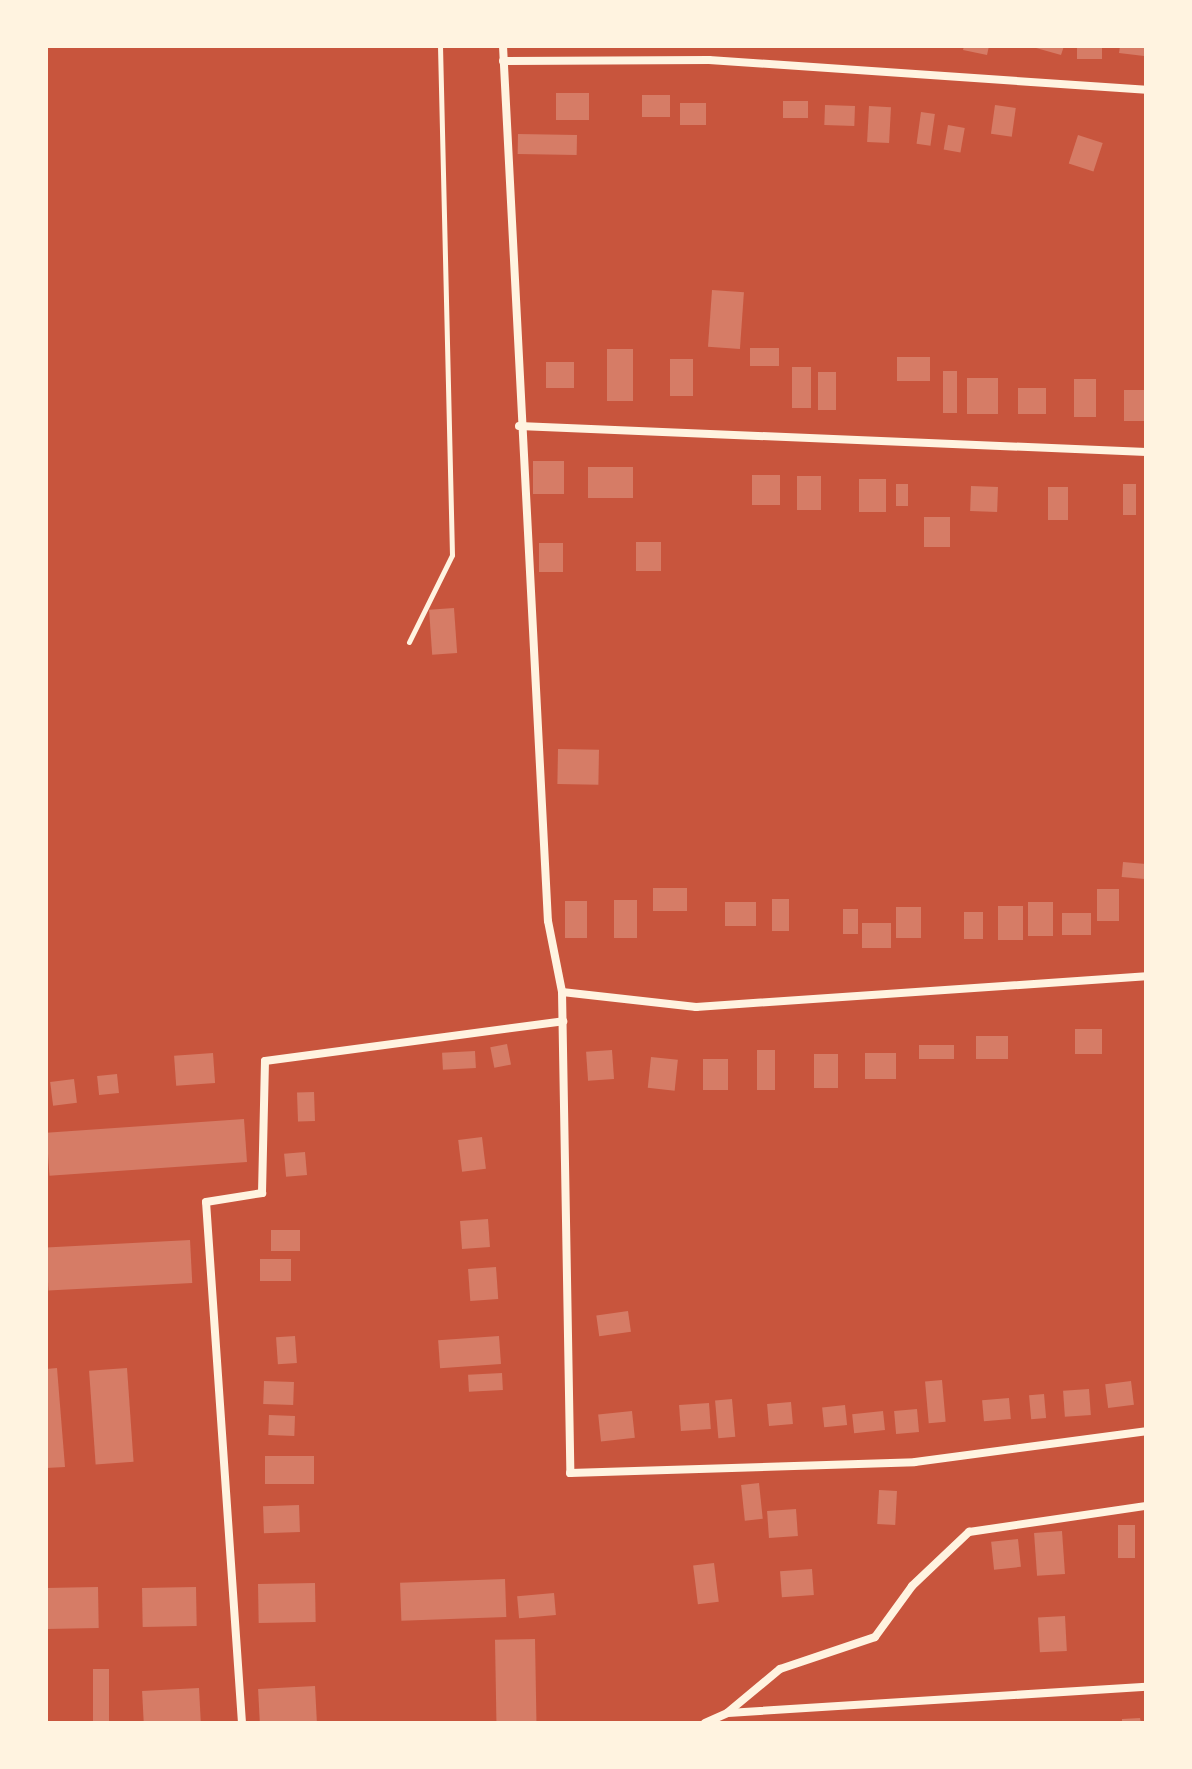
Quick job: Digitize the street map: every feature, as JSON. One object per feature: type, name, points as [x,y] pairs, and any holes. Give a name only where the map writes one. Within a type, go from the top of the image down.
[{"type":"street","points":[[503,46],[519,426],[548,921],[562,992],[570,1473],[915,1462],[1146,1431]]},
{"type":"street","points":[[503,61],[709,60],[1146,90]]},
{"type":"street","points":[[519,426],[1146,452]]},
{"type":"street","points":[[562,992],[696,1007],[1146,976]]},
{"type":"street","points":[[242,1723],[206,1202],[262,1193],[265,1061],[563,1021]]},
{"type":"street","points":[[705,1723],[727,1713],[780,1669],[875,1637],[912,1586],[969,1532],[1146,1506]]},
{"type":"street","points":[[727,1713],[1146,1687]]},
{"type":"street","points":[[747,1723],[748,1712]]},
{"type":"lane","points":[[409,642],[452,555],[440,46]]},
{"type":"building","points":[[964,46],[989,46],[987,55],[963,50]]},
{"type":"building","points":[[1029,46],[1064,46],[1061,55]]},
{"type":"building","points":[[1077,46],[1102,46],[1102,59],[1077,59]]},
{"type":"building","points":[[1120,46],[1145,46],[1144,56],[1119,53]]},
{"type":"building","points":[[556,93],[589,93],[589,120],[556,120]]},
{"type":"building","points":[[642,95],[670,95],[670,117],[642,117]]},
{"type":"building","points":[[783,101],[808,101],[808,118],[783,118]]},
{"type":"building","points":[[680,103],[706,103],[706,125],[680,125]]},
{"type":"building","points":[[825,105],[855,106],[854,126],[824,125]]},
{"type":"building","points":[[995,105],[1016,108],[1012,137],[991,134]]},
{"type":"building","points":[[869,106],[891,107],[889,143],[867,142]]},
{"type":"building","points":[[921,112],[935,114],[930,146],[917,144]]},
{"type":"building","points":[[948,125],[965,128],[960,153],[944,150]]},
{"type":"building","points":[[518,134],[577,135],[577,155],[518,154]]},
{"type":"building","points":[[1078,135],[1103,143],[1093,172],[1069,164]]},
{"type":"building","points":[[712,290],[744,292],[740,349],[708,347]]},
{"type":"building","points":[[750,348],[779,348],[779,366],[750,366]]},
{"type":"building","points":[[607,349],[633,349],[633,401],[607,401]]},
{"type":"building","points":[[897,357],[930,357],[930,381],[897,381]]},
{"type":"building","points":[[670,359],[693,359],[693,396],[670,396]]},
{"type":"building","points":[[546,362],[574,362],[574,388],[546,388]]},
{"type":"building","points":[[792,367],[811,367],[811,408],[792,408]]},
{"type":"building","points":[[943,371],[957,371],[957,413],[943,413]]},
{"type":"building","points":[[818,372],[836,372],[836,410],[818,410]]},
{"type":"building","points":[[967,378],[998,378],[998,414],[967,414]]},
{"type":"building","points":[[1074,379],[1096,379],[1096,417],[1074,417]]},
{"type":"building","points":[[1018,388],[1046,388],[1046,414],[1018,414]]},
{"type":"building","points":[[1124,390],[1146,390],[1146,421],[1124,421]]},
{"type":"building","points":[[533,461],[564,461],[564,494],[533,494]]},
{"type":"building","points":[[588,467],[633,467],[633,498],[588,498]]},
{"type":"building","points":[[752,475],[780,475],[780,505],[752,505]]},
{"type":"building","points":[[797,476],[821,476],[821,510],[797,510]]},
{"type":"building","points":[[859,479],[886,479],[886,512],[859,512]]},
{"type":"building","points":[[896,484],[908,484],[908,506],[896,506]]},
{"type":"building","points":[[1123,484],[1136,484],[1136,515],[1123,515]]},
{"type":"building","points":[[971,486],[998,487],[997,512],[970,511]]},
{"type":"building","points":[[1048,487],[1068,487],[1068,520],[1048,520]]},
{"type":"building","points":[[924,517],[950,517],[950,547],[924,547]]},
{"type":"building","points":[[636,542],[661,542],[661,571],[636,571]]},
{"type":"building","points":[[539,543],[563,543],[563,572],[539,572]]},
{"type":"building","points":[[454,608],[457,653],[432,655],[429,610]]},
{"type":"building","points":[[558,749],[599,750],[598,785],[557,784]]},
{"type":"building","points":[[1123,862],[1146,864],[1145,879],[1122,877]]},
{"type":"building","points":[[653,888],[687,888],[687,911],[653,911]]},
{"type":"building","points":[[1097,889],[1119,889],[1119,921],[1097,921]]},
{"type":"building","points":[[772,899],[789,899],[789,931],[772,931]]},
{"type":"building","points":[[614,900],[637,900],[637,938],[614,938]]},
{"type":"building","points":[[565,901],[587,901],[587,938],[565,938]]},
{"type":"building","points":[[725,902],[756,902],[756,926],[725,926]]},
{"type":"building","points":[[1028,902],[1053,902],[1053,936],[1028,936]]},
{"type":"building","points":[[998,906],[1023,906],[1023,940],[998,940]]},
{"type":"building","points":[[896,907],[921,907],[921,938],[896,938]]},
{"type":"building","points":[[843,909],[858,909],[858,934],[843,934]]},
{"type":"building","points":[[964,912],[983,912],[983,939],[964,939]]},
{"type":"building","points":[[1062,913],[1091,913],[1091,935],[1062,935]]},
{"type":"building","points":[[862,923],[891,923],[891,948],[862,948]]},
{"type":"building","points":[[1075,1029],[1102,1029],[1102,1054],[1075,1054]]},
{"type":"building","points":[[976,1036],[1008,1036],[1008,1059],[976,1059]]},
{"type":"building","points":[[507,1044],[511,1065],[494,1068],[490,1047]]},
{"type":"building","points":[[919,1045],[954,1045],[954,1059],[919,1059]]},
{"type":"building","points":[[612,1050],[614,1079],[588,1081],[586,1052]]},
{"type":"building","points":[[757,1050],[775,1050],[775,1090],[757,1090]]},
{"type":"building","points":[[475,1051],[476,1068],[443,1070],[442,1053]]},
{"type":"building","points":[[213,1053],[215,1083],[176,1086],[174,1056]]},
{"type":"building","points":[[865,1053],[896,1053],[896,1079],[865,1079]]},
{"type":"building","points":[[814,1054],[838,1054],[838,1088],[814,1088]]},
{"type":"building","points":[[651,1057],[678,1060],[675,1091],[648,1088]]},
{"type":"building","points":[[703,1059],[728,1059],[728,1090],[703,1090]]},
{"type":"building","points":[[117,1074],[119,1093],[99,1095],[97,1076]]},
{"type":"building","points":[[74,1079],[77,1103],[53,1106],[50,1082]]},
{"type":"building","points":[[314,1092],[315,1121],[298,1122],[297,1093]]},
{"type":"building","points":[[244,1119],[247,1162],[49,1176],[46,1133]]},
{"type":"building","points":[[482,1137],[486,1169],[462,1172],[458,1140]]},
{"type":"building","points":[[305,1152],[307,1175],[286,1177],[284,1154]]},
{"type":"building","points":[[488,1219],[490,1247],[462,1249],[460,1221]]},
{"type":"building","points":[[271,1230],[300,1230],[300,1251],[271,1251]]},
{"type":"building","points":[[190,1240],[192,1283],[48,1290],[46,1248]]},
{"type":"building","points":[[260,1259],[291,1259],[291,1281],[260,1281]]},
{"type":"building","points":[[496,1267],[498,1299],[470,1301],[468,1269]]},
{"type":"building","points":[[628,1311],[631,1332],[599,1336],[596,1315]]},
{"type":"building","points":[[295,1336],[297,1363],[278,1364],[276,1337]]},
{"type":"building","points":[[499,1336],[501,1364],[440,1368],[438,1340]]},
{"type":"building","points":[[57,1368],[65,1467],[46,1468],[46,1369]]},
{"type":"building","points":[[127,1368],[134,1462],[96,1464],[89,1371]]},
{"type":"building","points":[[502,1373],[503,1390],[469,1392],[468,1375]]},
{"type":"building","points":[[942,1380],[946,1422],[929,1423],[925,1381]]},
{"type":"building","points":[[264,1381],[294,1382],[293,1405],[263,1404]]},
{"type":"building","points":[[1131,1381],[1134,1405],[1108,1408],[1105,1384]]},
{"type":"building","points":[[1089,1389],[1091,1415],[1065,1417],[1063,1391]]},
{"type":"building","points":[[1044,1394],[1046,1418],[1031,1419],[1029,1395]]},
{"type":"building","points":[[1009,1398],[1011,1419],[984,1421],[982,1400]]},
{"type":"building","points":[[732,1399],[735,1437],[718,1438],[715,1400]]},
{"type":"building","points":[[791,1402],[793,1424],[769,1426],[767,1404]]},
{"type":"building","points":[[709,1403],[711,1429],[681,1431],[679,1405]]},
{"type":"building","points":[[845,1405],[847,1425],[824,1427],[822,1407]]},
{"type":"building","points":[[917,1409],[919,1432],[896,1434],[894,1411]]},
{"type":"building","points":[[632,1411],[635,1438],[601,1441],[598,1415]]},
{"type":"building","points":[[883,1411],[885,1430],[854,1433],[852,1414]]},
{"type":"building","points":[[269,1415],[295,1416],[294,1436],[268,1435]]},
{"type":"building","points":[[265,1456],[314,1456],[314,1484],[265,1484]]},
{"type":"building","points":[[759,1483],[763,1519],[745,1521],[741,1485]]},
{"type":"building","points":[[879,1490],[897,1491],[895,1525],[877,1524]]},
{"type":"building","points":[[299,1505],[300,1532],[264,1533],[263,1506]]},
{"type":"building","points":[[796,1509],[798,1536],[769,1538],[767,1511]]},
{"type":"building","points":[[1118,1525],[1135,1525],[1135,1558],[1118,1558]]},
{"type":"building","points":[[1062,1531],[1065,1574],[1037,1576],[1034,1533]]},
{"type":"building","points":[[1018,1539],[1021,1567],[994,1570],[991,1542]]},
{"type":"building","points":[[714,1563],[719,1602],[698,1604],[693,1566]]},
{"type":"building","points":[[812,1569],[814,1595],[782,1597],[780,1571]]},
{"type":"building","points":[[505,1579],[506,1617],[401,1621],[400,1583]]},
{"type":"building","points":[[315,1583],[316,1622],[259,1623],[258,1584]]},
{"type":"building","points":[[98,1587],[99,1628],[47,1629],[46,1588]]},
{"type":"building","points":[[196,1587],[197,1626],[143,1627],[142,1588]]},
{"type":"building","points":[[554,1593],[556,1615],[519,1618],[517,1596]]},
{"type":"building","points":[[1065,1616],[1067,1651],[1040,1652],[1038,1617]]},
{"type":"building","points":[[535,1639],[536,1723],[496,1723],[495,1640]]},
{"type":"building","points":[[93,1669],[109,1669],[109,1723],[93,1723]]},
{"type":"building","points":[[315,1686],[317,1723],[260,1723],[258,1689]]},
{"type":"building","points":[[199,1688],[201,1723],[144,1723],[142,1691]]},
{"type":"building","points":[[1140,1718],[1141,1723],[1122,1723],[1122,1719]]}]
